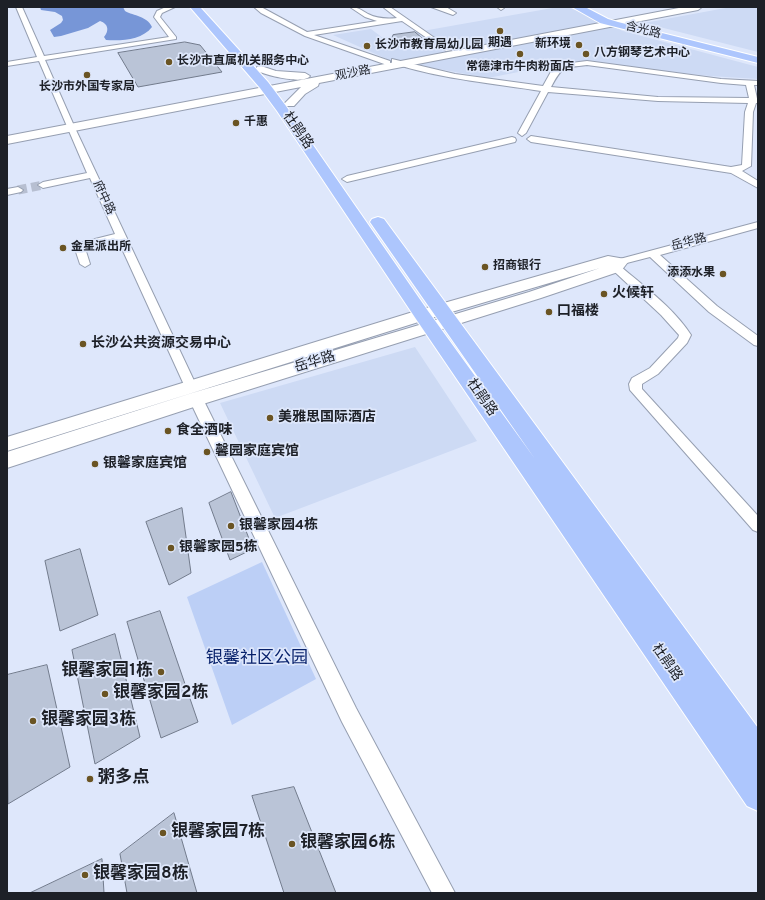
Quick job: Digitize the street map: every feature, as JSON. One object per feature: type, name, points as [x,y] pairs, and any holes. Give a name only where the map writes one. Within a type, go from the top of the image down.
[{"type":"main road","name":"杜鹃路","points":[[197,7],[347,179],[436,318],[758,795]]},
{"type":"main road","name":"含光路","points":[[577,7],[614,22],[758,60]]},
{"type":"main road","name":"含光路","points":[[588,7],[614,22],[758,56]]},
{"type":"main road","name":"观沙路","points":[[266,86],[322,80],[448,50],[614,22],[675,7]]},
{"type":"main road","name":"观沙路","points":[[7,134],[69,125],[226,95],[309,76],[396,63],[698,7]]},
{"type":"main road","points":[[226,95],[266,86],[293,76],[309,76]]},
{"type":"main road","points":[[266,86],[296,97],[307,87],[322,80]]},
{"type":"main road","name":"杜鹃路","points":[[266,86],[758,754]]},
{"type":"main road","points":[[226,95],[267,101],[266,86]]},
{"type":"main road","name":"观沙路","points":[[7,140],[69,125]]},
{"type":"main road","name":"岳华路","points":[[7,444],[194,393],[615,263]]},
{"type":"main road","name":"岳华路","points":[[7,460],[194,393]]},
{"type":"street","name":"府中路","points":[[19,7],[69,125],[194,393],[352,722],[444,893]]},
{"type":"street","points":[[155,12],[172,7]]},
{"type":"street","points":[[155,12],[172,7]]},
{"type":"street","points":[[257,7],[307,35],[396,63],[455,76],[546,90],[658,99],[755,101]]},
{"type":"street","points":[[353,7],[367,16],[385,21]]},
{"type":"street","points":[[386,7],[448,50]]},
{"type":"street","points":[[434,7],[446,9],[452,13]]},
{"type":"street","points":[[7,64],[174,38],[155,12]]},
{"type":"street","points":[[307,35],[402,19]]},
{"type":"street","points":[[522,133],[556,70],[563,66],[587,63],[721,81],[754,83],[754,112],[748,128],[746,166],[733,170]]},
{"type":"street","points":[[748,128],[758,130]]},
{"type":"street","points":[[347,179],[522,141],[532,138],[522,133],[511,135],[510,138],[522,141],[733,170],[758,184]]},
{"type":"street","points":[[743,167],[758,176]]},
{"type":"street","points":[[43,185],[92,175]]},
{"type":"street","points":[[7,192],[18,190]]},
{"type":"street","name":"岳华路","points":[[615,263],[758,224]]},
{"type":"street","points":[[85,264],[79,246],[121,236]]},
{"type":"street","points":[[652,253],[714,309],[758,342]]},
{"type":"street","points":[[615,263],[681,328],[684,335],[683,340],[654,371],[637,381],[635,384],[636,390],[758,526]]},
{"type":"shaded area","points":[[558,7],[568,7],[623,31],[758,67],[758,79],[710,76],[569,62],[488,78],[389,60],[333,35],[371,29],[383,38]]},
{"type":"shaded area","points":[[731,7],[758,7],[758,52],[644,23]]},
{"type":"shaded area","points":[[415,347],[477,441],[275,518],[220,403]]},
{"type":"green space","name":"银馨社区公园","points":[[262,562],[316,679],[232,725],[187,597]]},
{"type":"water","points":[[40,7],[123,7],[125,11],[150,23],[152,27],[143,35],[131,39],[106,40],[104,37],[107,32],[107,26],[100,21],[88,28],[54,37],[50,30],[61,23],[63,20],[62,16],[55,12],[41,10]]},
{"type":"building","points":[[415,32],[429,44],[408,47],[389,46],[393,35]]},
{"type":"building","name":"长沙市直属机关服务中心","points":[[185,42],[200,45],[222,72],[138,87],[118,53]]},
{"type":"building","name":"银馨家园4栋","points":[[231,492],[253,549],[230,560],[209,503]]},
{"type":"building","name":"银馨家园5栋","points":[[182,508],[191,573],[169,585],[146,522]]},
{"type":"building","points":[[80,549],[98,615],[60,631],[45,561]]},
{"type":"building","name":"银馨家园1栋","points":[[160,611],[198,722],[161,738],[127,622]]},
{"type":"building","name":"银馨家园2栋","points":[[115,634],[140,737],[95,764],[72,650]]},
{"type":"building","name":"银馨家园3栋","points":[[47,665],[70,767],[8,804],[7,675]]},
{"type":"building","name":"银馨家园6栋","points":[[294,787],[336,893],[284,893],[252,796]]},
{"type":"building","name":"银馨家园7栋","points":[[174,813],[197,893],[127,893],[120,854]]},
{"type":"building","name":"银馨家园8栋","points":[[102,859],[104,893],[30,893]]},
{"type":"tunnel","points":[[18,190],[43,185]]},
{"type":"place","name":"期遇","points":[[500,31]]},
{"type":"place","name":"新环境","points":[[579,45]]},
{"type":"place","name":"长沙市教育局幼儿园","points":[[367,46]]},
{"type":"place","name":"常德津市牛肉粉面店","points":[[520,54]]},
{"type":"place","name":"八方钢琴艺术中心","points":[[586,54]]},
{"type":"place","name":"长沙市直属机关服务中心","points":[[169,62]]},
{"type":"place","name":"长沙市外国专家局","points":[[87,75]]},
{"type":"place","name":"千惠","points":[[236,123]]},
{"type":"place","name":"金星派出所","points":[[63,248]]},
{"type":"place","name":"招商银行","points":[[485,267]]},
{"type":"place","name":"添添水果","points":[[723,274]]},
{"type":"place","name":"火候轩","points":[[604,294]]},
{"type":"place","name":"口福楼","points":[[549,312]]},
{"type":"place","name":"长沙公共资源交易中心","points":[[83,344]]},
{"type":"place","name":"美雅思国际酒店","points":[[270,418]]},
{"type":"place","name":"食全酒味","points":[[168,431]]},
{"type":"place","name":"馨园家庭宾馆","points":[[207,452]]},
{"type":"place","name":"银馨家庭宾馆","points":[[95,464]]},
{"type":"place","name":"银馨家园4栋","points":[[231,526]]},
{"type":"place","name":"银馨家园5栋","points":[[171,548]]},
{"type":"place","name":"银馨家园1栋","points":[[161,672]]},
{"type":"place","name":"银馨家园2栋","points":[[105,694]]},
{"type":"place","name":"银馨家园3栋","points":[[33,721]]},
{"type":"place","name":"粥多点","points":[[90,779]]},
{"type":"place","name":"银馨家园7栋","points":[[163,833]]},
{"type":"place","name":"银馨家园6栋","points":[[292,844]]},
{"type":"place","name":"银馨家园8栋","points":[[85,875]]}]
